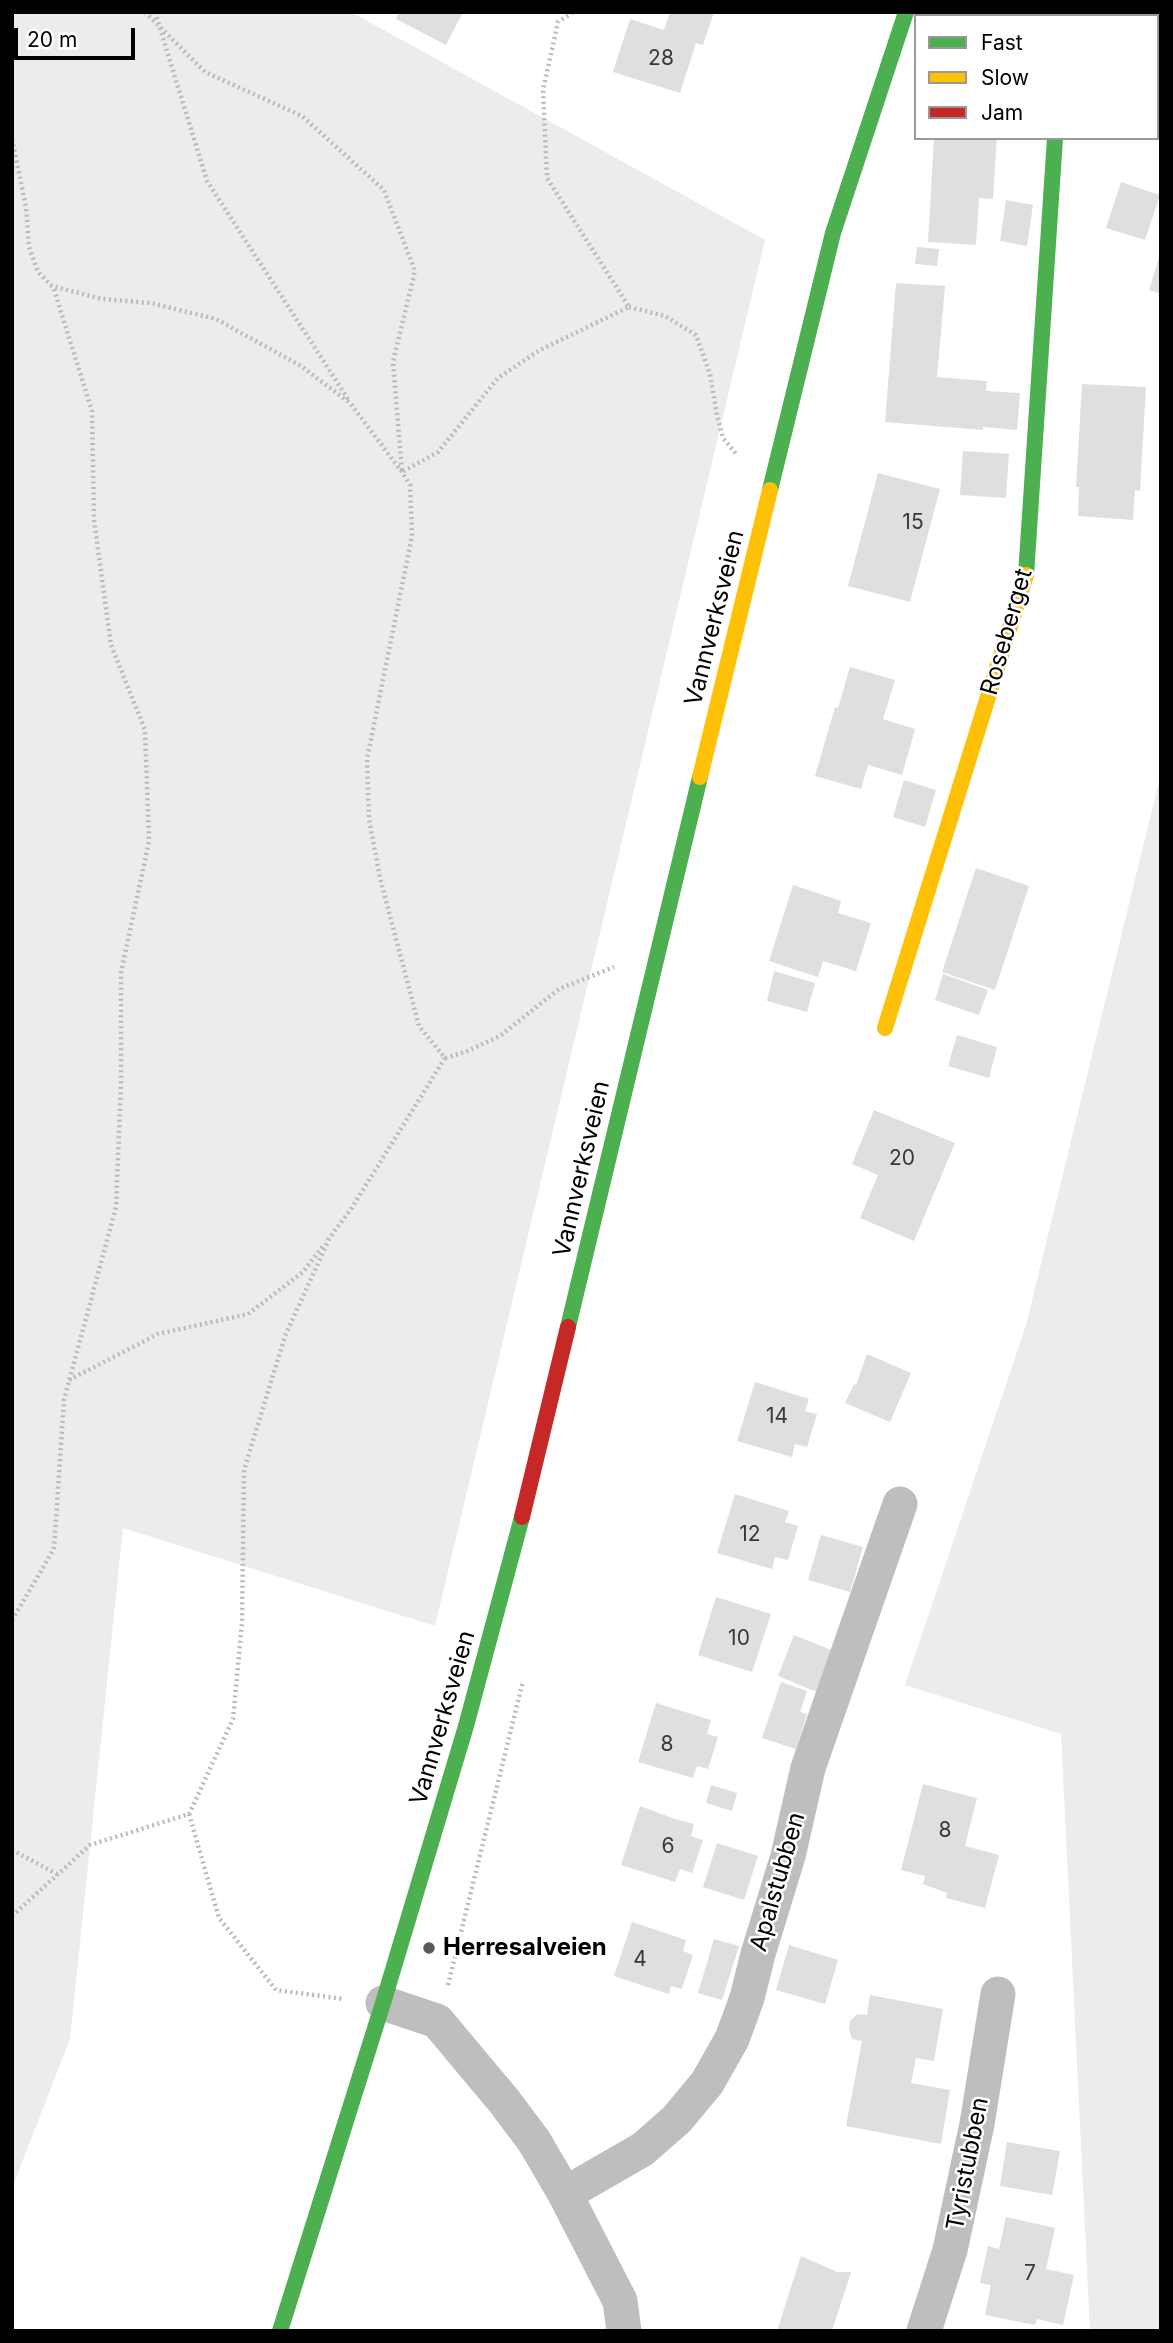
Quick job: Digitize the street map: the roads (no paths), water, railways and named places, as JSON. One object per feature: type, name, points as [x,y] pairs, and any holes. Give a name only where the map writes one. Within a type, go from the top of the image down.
[{"type":"main road","name":"Vannverksveien","points":[[280,2331],[466,1726],[535,1468],[653,968],[833,233],[906,12]]},
{"type":"main road","name":"Roseberget","points":[[885,1028],[1028,569],[1055,140]]},
{"type":"street","name":"Apalstubben","points":[[565,2194],[643,2149],[677,2119],[707,2083],[732,2039],[747,1998],[788,1856],[808,1768],[900,1504]]},
{"type":"street","name":"Tyristubben","points":[[924,2331],[953,2237],[977,2124],[998,1994]]},
{"type":"street","points":[[383,2003],[437,2021],[534,2141],[565,2194],[620,2301],[624,2331]]},
{"type":"place","name":"Herresalveien","points":[[429,1948]]}]
